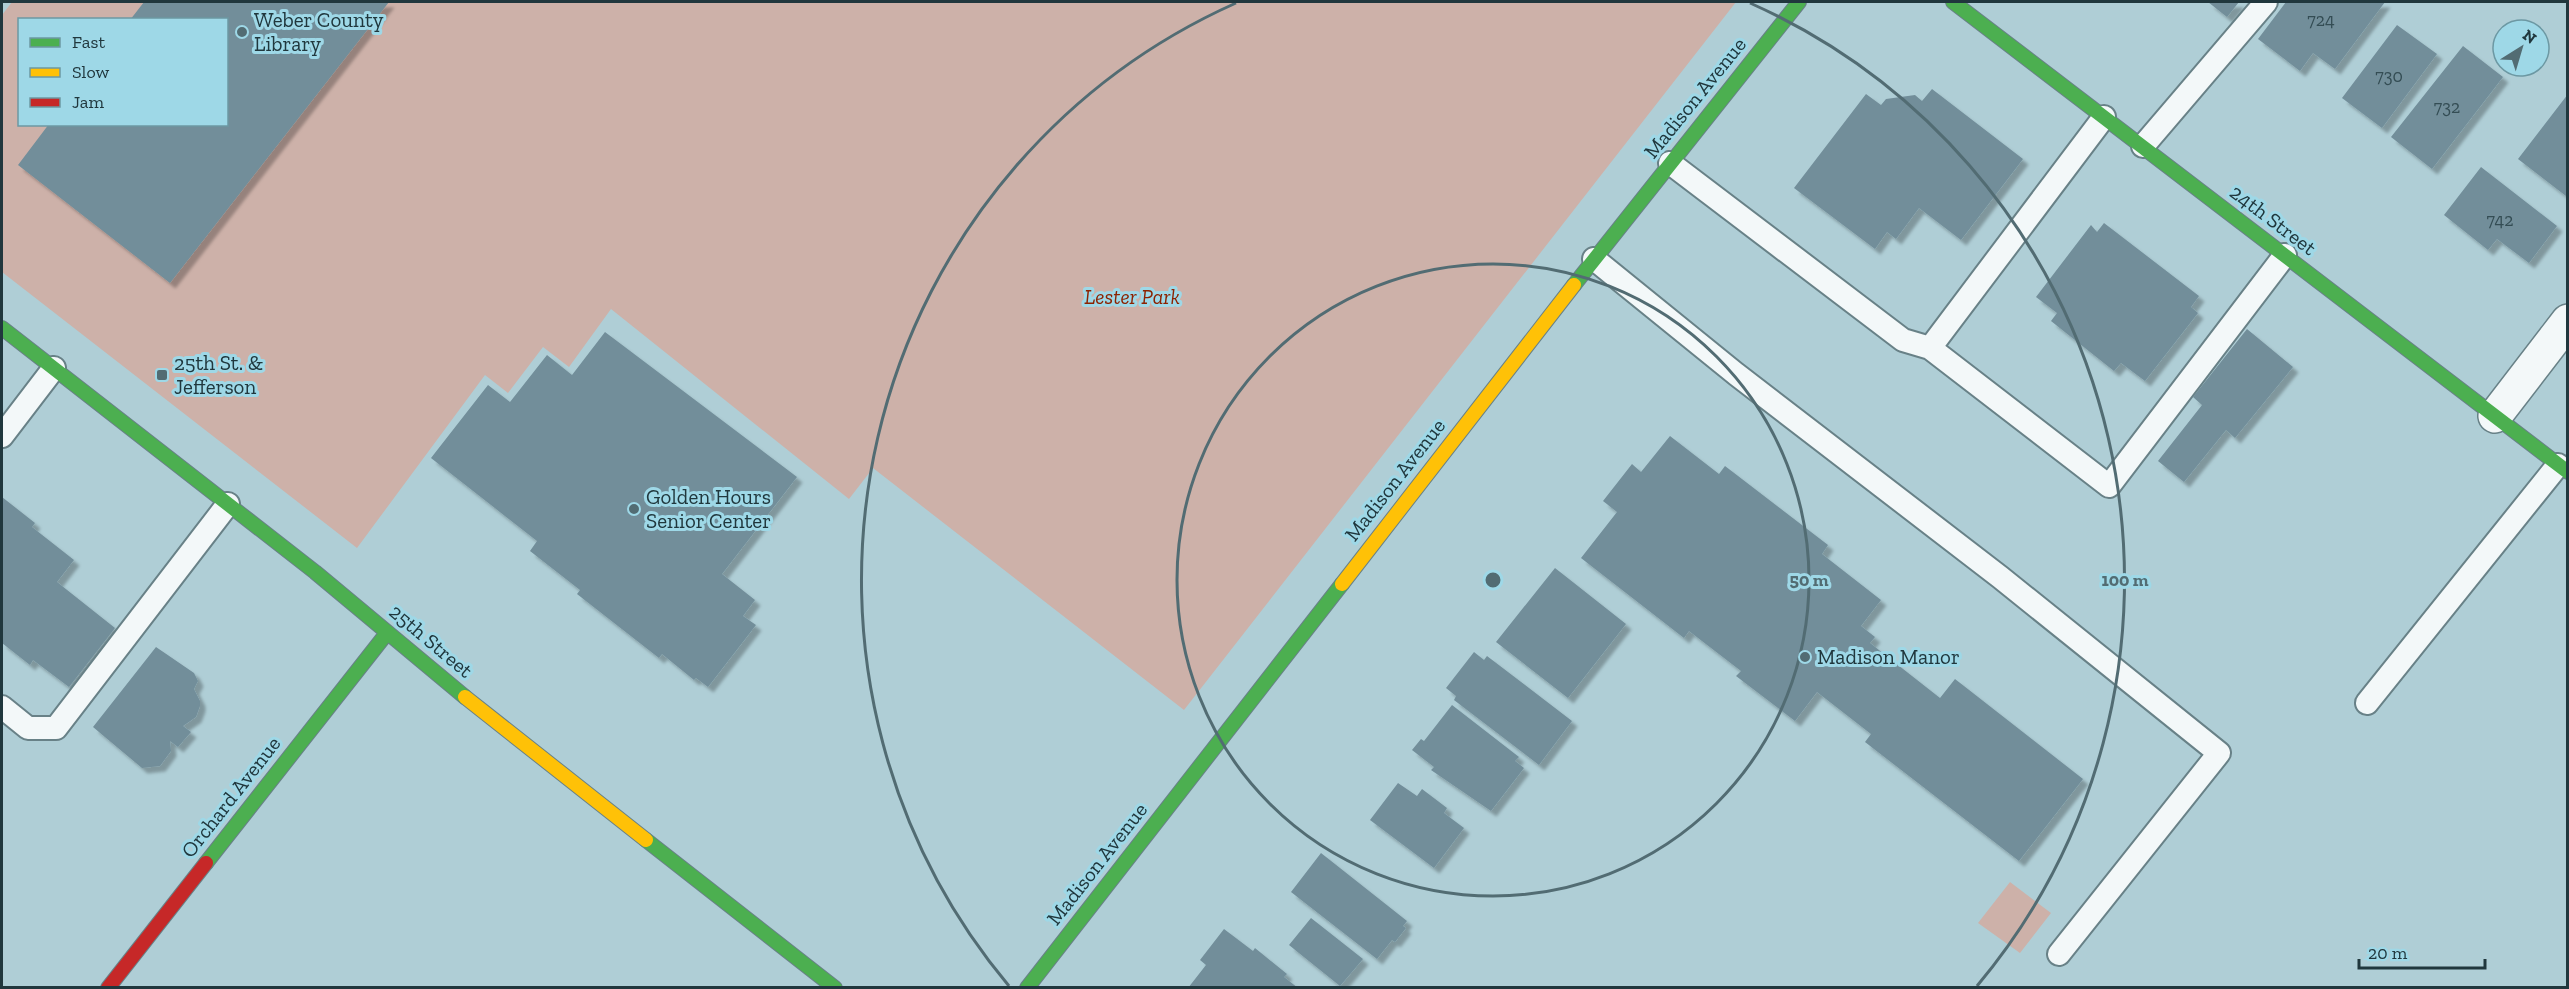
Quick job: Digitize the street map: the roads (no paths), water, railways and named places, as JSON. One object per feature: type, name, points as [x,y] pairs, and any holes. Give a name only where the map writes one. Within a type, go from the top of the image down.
[{"type":"street","name":"Madison Avenue","points":[[1027,987],[1594,259],[1799,2]]},
{"type":"street","name":"24th Street","points":[[1953,2],[2563,468]]},
{"type":"street","points":[[2495,416],[2568,321]]},
{"type":"street","name":"25th Street","points":[[2,328],[352,602],[484,712],[835,987]]},
{"type":"street","name":"Orchard Avenue","points":[[108,987],[387,633]]},
{"type":"lane","points":[[2142,146],[2266,2]]},
{"type":"lane","points":[[1930,348],[2104,117]]},
{"type":"lane","points":[[1670,163],[1903,340],[1930,348],[2109,486],[2285,255]]},
{"type":"lane","points":[[1594,259],[1736,374],[2009,585],[2219,753],[2059,954]]},
{"type":"lane","points":[[2,436],[54,368]]},
{"type":"lane","points":[[2367,703],[2563,468]]},
{"type":"lane","points":[[2,707],[28,728],[56,728],[228,504]]},
{"type":"place","name":"Weber County Library","points":[[242,32]]},
{"type":"place","name":"25th St. & Jefferson","points":[[162,375]]},
{"type":"place","name":"Golden Hours Senior Center","points":[[634,509]]},
{"type":"place","name":"Madison Manor","points":[[1805,657]]},
{"type":"park label","name":"Lester Park","points":[[1132,297]]}]
